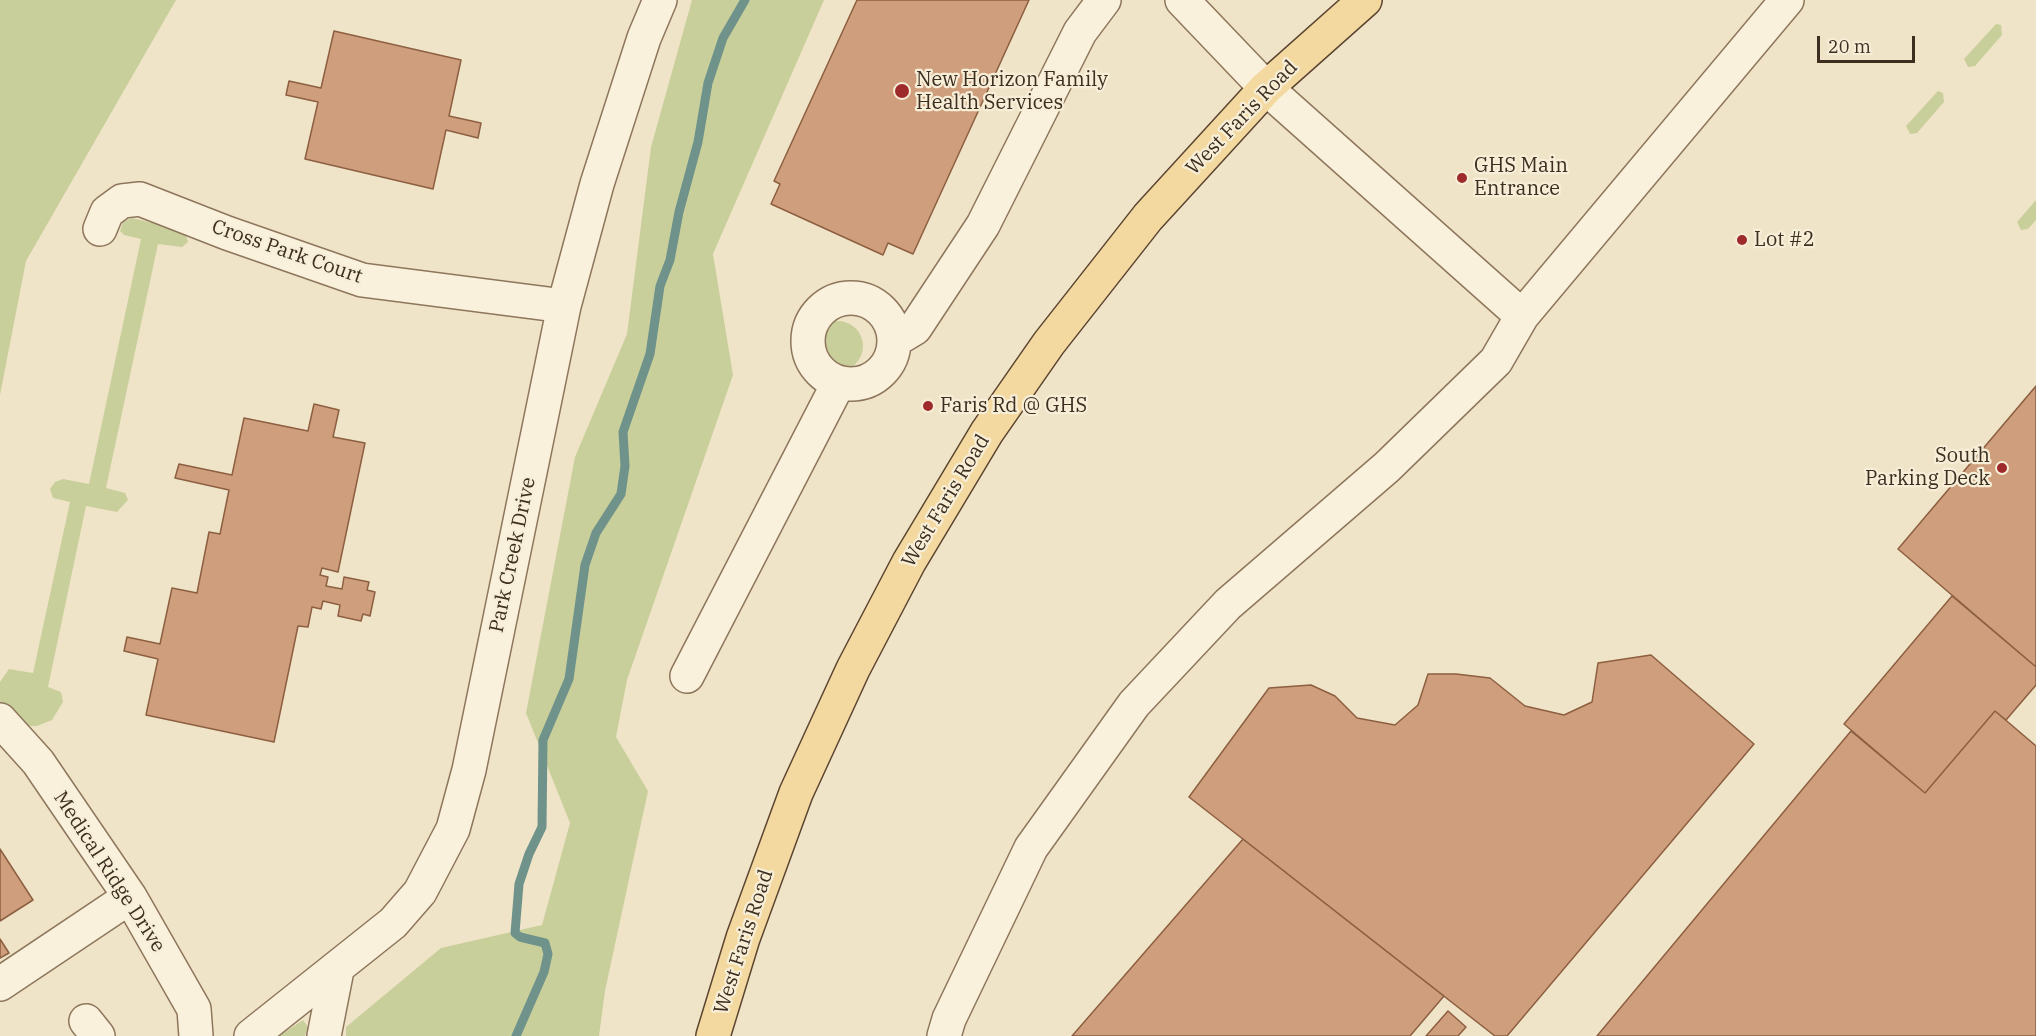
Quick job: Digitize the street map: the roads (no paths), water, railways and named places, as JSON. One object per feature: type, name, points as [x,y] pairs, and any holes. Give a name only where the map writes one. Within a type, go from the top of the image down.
[{"type":"main road","name":"West Faris Road","points":[[713,1036],[743,938],[796,793],[853,669],[909,562],[987,432],[1049,343],[1148,217],[1266,88],[1365,0]]},
{"type":"street","name":"Park Creek Drive","points":[[250,1036],[337,970],[393,923],[420,892],[453,829],[469,770],[564,306],[597,184],[644,38],[660,0]]},
{"type":"street","points":[[895,340],[915,328],[983,225],[1080,32],[1104,0]]},
{"type":"street","points":[[1182,0],[1266,88],[1522,316]]},
{"type":"street","points":[[944,1036],[949,1019],[1031,848],[1134,704],[1228,604],[1387,467],[1496,361],[1522,316],[1787,0]]},
{"type":"street","name":"Cross Park Court","points":[[100,229],[107,212],[122,201],[140,199],[227,233],[362,280],[564,306]]},
{"type":"street","points":[[863,299],[886,315],[895,340],[887,366],[866,383],[838,384],[816,369],[806,343],[815,316],[836,300],[863,299]]},
{"type":"street","points":[[687,676],[838,384]]},
{"type":"street","name":"Medical Ridge Drive","points":[[0,720],[38,762],[130,897],[194,1009],[196,1036]]},
{"type":"street","points":[[0,984],[130,897]]},
{"type":"street","points":[[324,1036],[337,970]]},
{"type":"waterway","points":[[516,1036],[544,972],[548,954],[545,943],[520,937],[515,933],[519,884],[529,854],[542,827],[543,740],[569,679],[585,565],[596,533],[621,494],[625,466],[623,432],[650,354],[660,286],[670,260],[679,212],[698,142],[708,83],[723,38],[745,0]]},
{"type":"place","name":"New Horizon Family Health Services","points":[[902,91]]},
{"type":"place","name":"GHS Main Entrance","points":[[1462,178]]},
{"type":"place","name":"Lot #2","points":[[1742,240]]},
{"type":"place","name":"Faris Rd @ GHS","points":[[928,406]]},
{"type":"place","name":"South Parking Deck","points":[[2002,468]]}]
